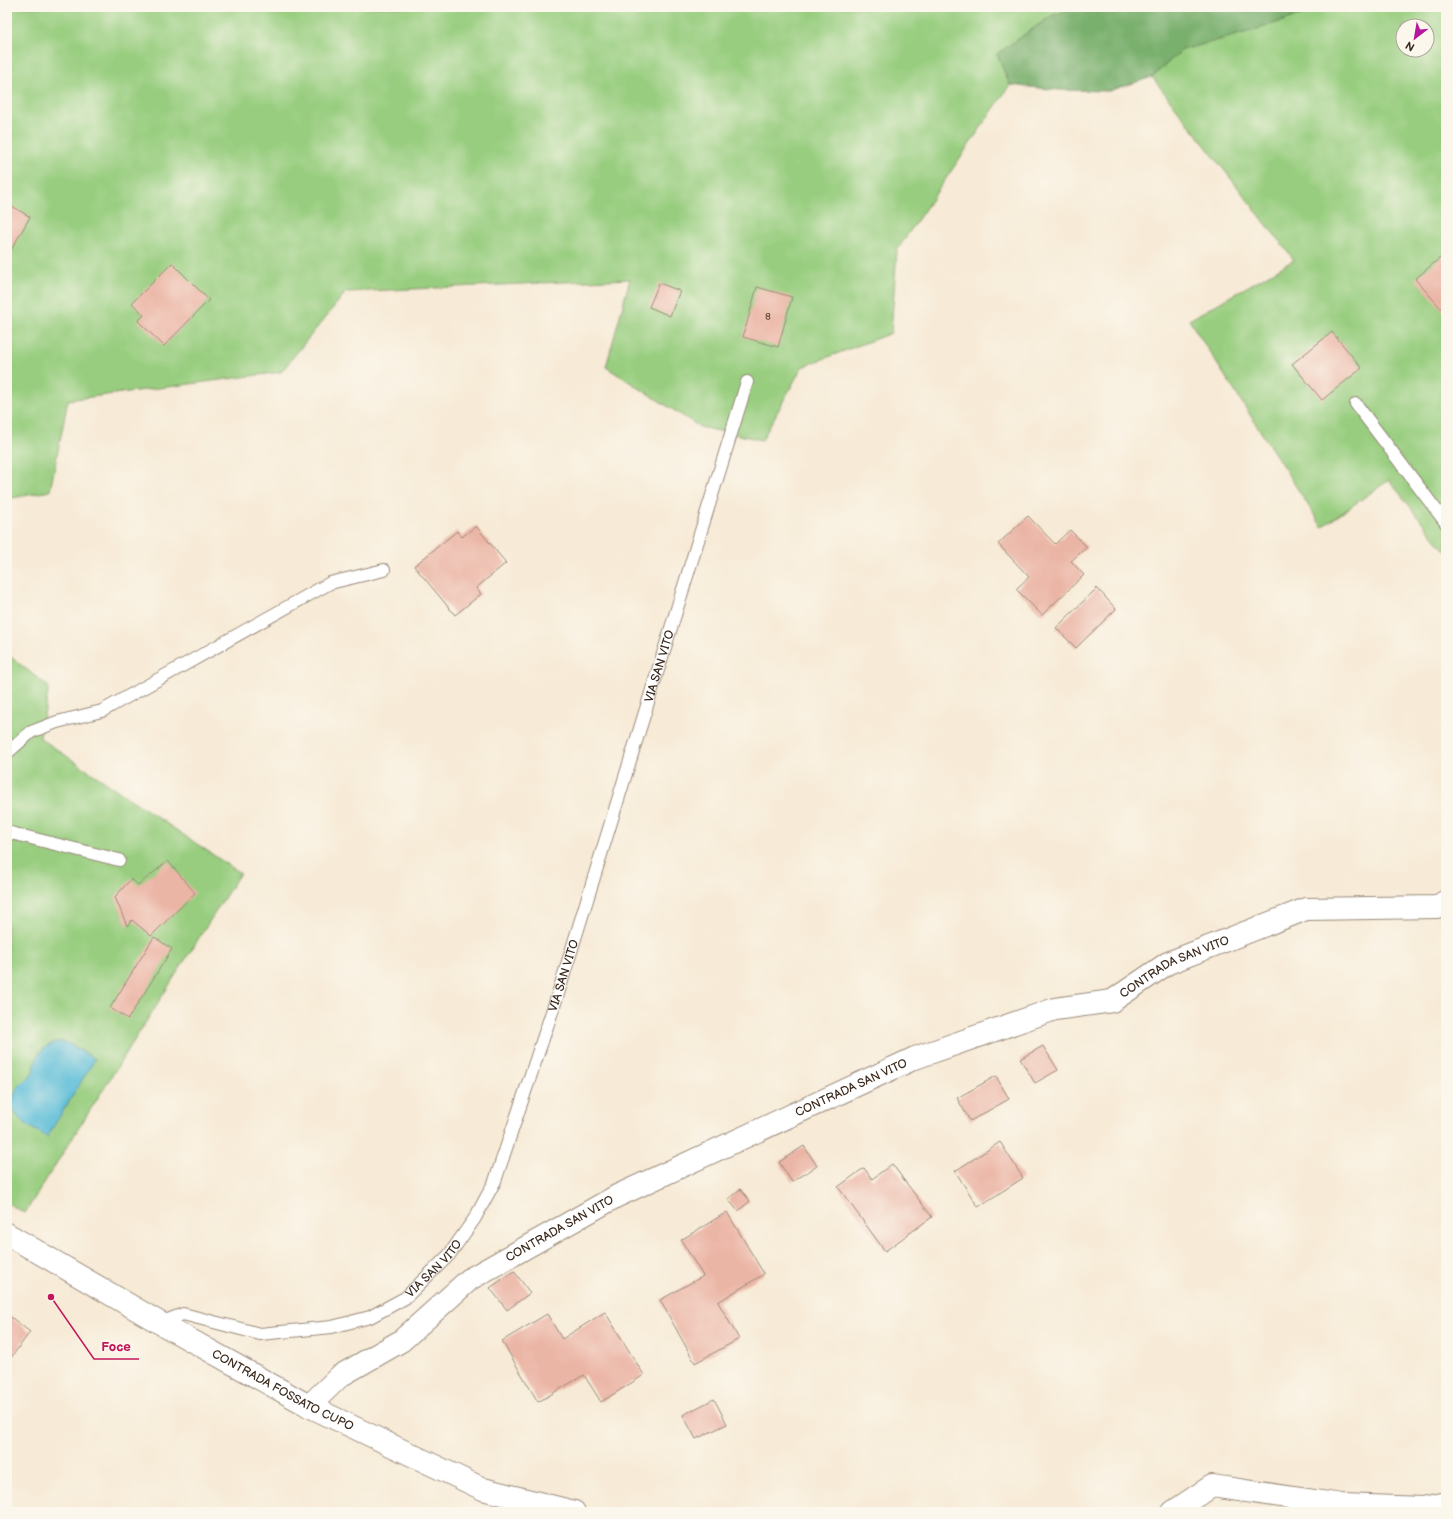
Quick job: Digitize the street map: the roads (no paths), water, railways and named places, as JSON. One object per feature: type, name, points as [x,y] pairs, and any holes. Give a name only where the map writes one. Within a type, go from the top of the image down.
[{"type":"street","name":"CONTRADA SAN VITO","points":[[309,1406],[340,1376],[401,1341],[470,1279],[617,1196],[915,1058],[1055,1009],[1112,1001],[1168,963],[1306,909],[1437,906],[1446,901]]},
{"type":"street","name":"CONTRADA FOSSATO CUPO","points":[[7,1234],[160,1323],[309,1406],[484,1489],[574,1512]]},
{"type":"street","points":[[1173,1512],[1212,1486],[1342,1505],[1423,1508],[1446,1503]]},
{"type":"lane","name":"VIA SAN VITO","points":[[160,1323],[183,1314],[260,1334],[332,1327],[370,1317],[405,1298],[449,1255],[476,1218],[494,1181],[557,998],[747,382]]},
{"type":"lane","points":[[1356,404],[1446,523]]},
{"type":"lane","points":[[7,753],[31,732],[57,722],[102,711],[330,583],[384,570]]},
{"type":"lane","points":[[7,832],[119,860]]},
{"type":"water","points":[[61,1041],[68,1043],[95,1059],[47,1137],[22,1121],[17,1116],[13,1104],[14,1096],[19,1085],[33,1072],[35,1063],[40,1053],[49,1045]]},
{"type":"place","name":"Foce","points":[[51,1297]]}]
